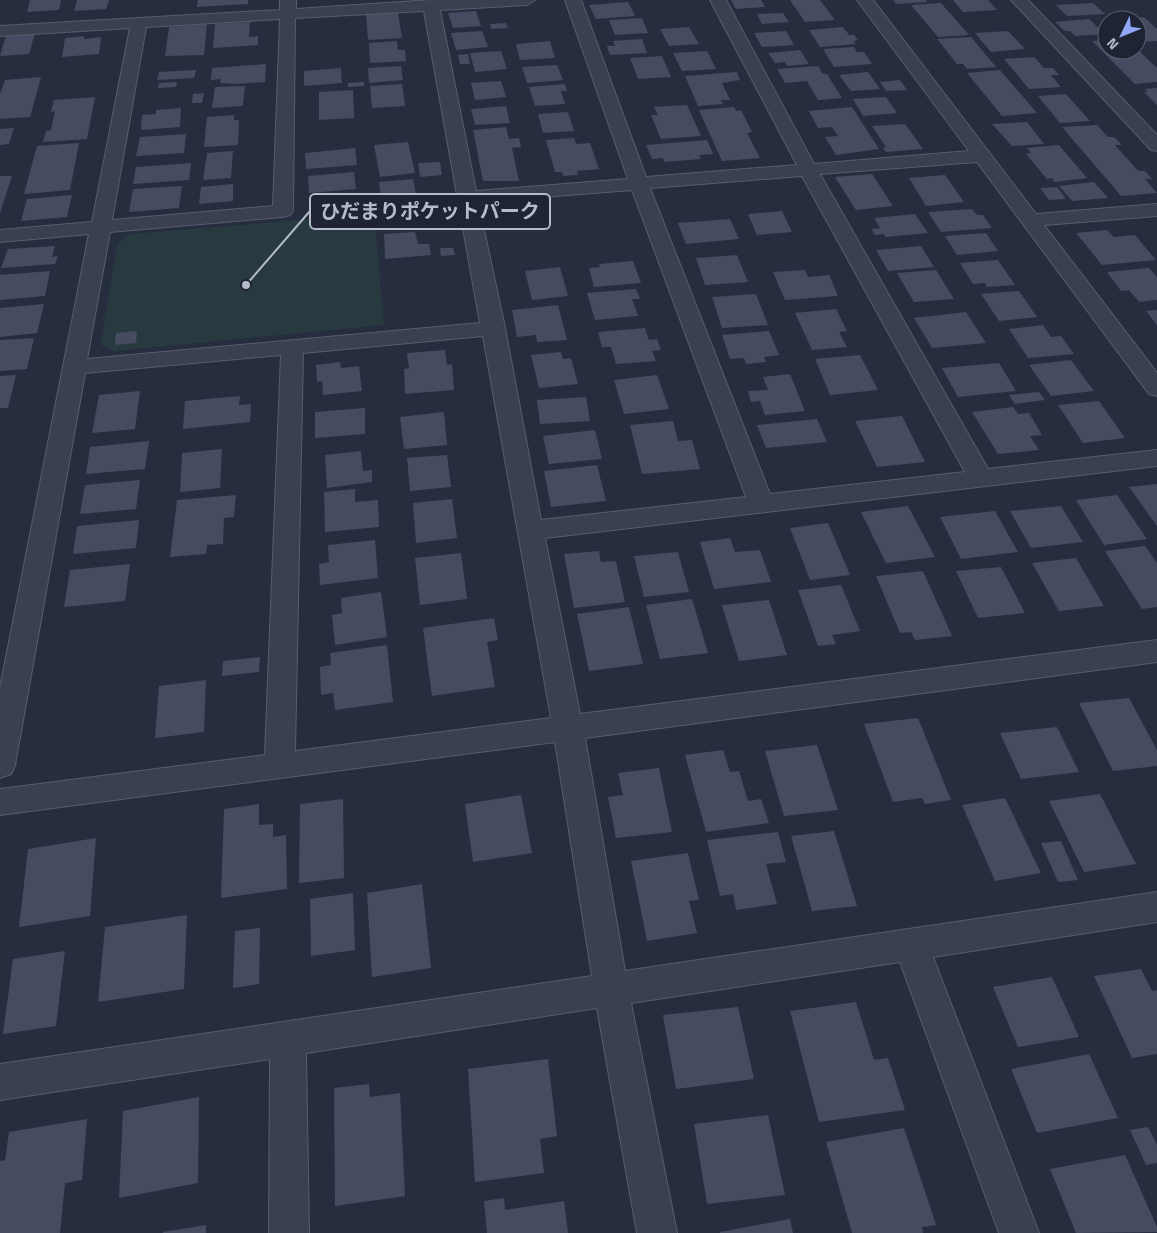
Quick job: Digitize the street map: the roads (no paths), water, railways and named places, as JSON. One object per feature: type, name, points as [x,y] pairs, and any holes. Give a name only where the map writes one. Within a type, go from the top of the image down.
[{"type":"street","points":[[0,30],[140,22],[165,14],[288,7],[432,5],[527,0]]},
{"type":"street","points":[[573,0],[639,184],[761,504]]},
{"type":"street","points":[[718,0],[808,170],[981,478]]},
{"type":"street","points":[[864,0],[1157,389]]},
{"type":"street","points":[[1019,0],[1157,146]]},
{"type":"street","points":[[432,5],[532,530],[568,728],[611,989],[658,1233]]},
{"type":"street","points":[[0,236],[283,211],[288,7]]},
{"type":"street","points":[[0,765],[140,22]]},
{"type":"street","points":[[468,197],[980,156]]},
{"type":"street","points":[[1030,220],[1157,210]]},
{"type":"street","points":[[76,367],[494,328]]},
{"type":"street","points":[[280,765],[292,347]]},
{"type":"street","points":[[532,530],[1157,458]]},
{"type":"street","points":[[0,802],[1157,651]]},
{"type":"street","points":[[0,1082],[1157,906]]},
{"type":"street","points":[[911,944],[1019,1233]]},
{"type":"street","points":[[288,1039],[289,1233]]},
{"type":"place","name":"ひだまりポケットパーク","points":[[246,285]]}]
